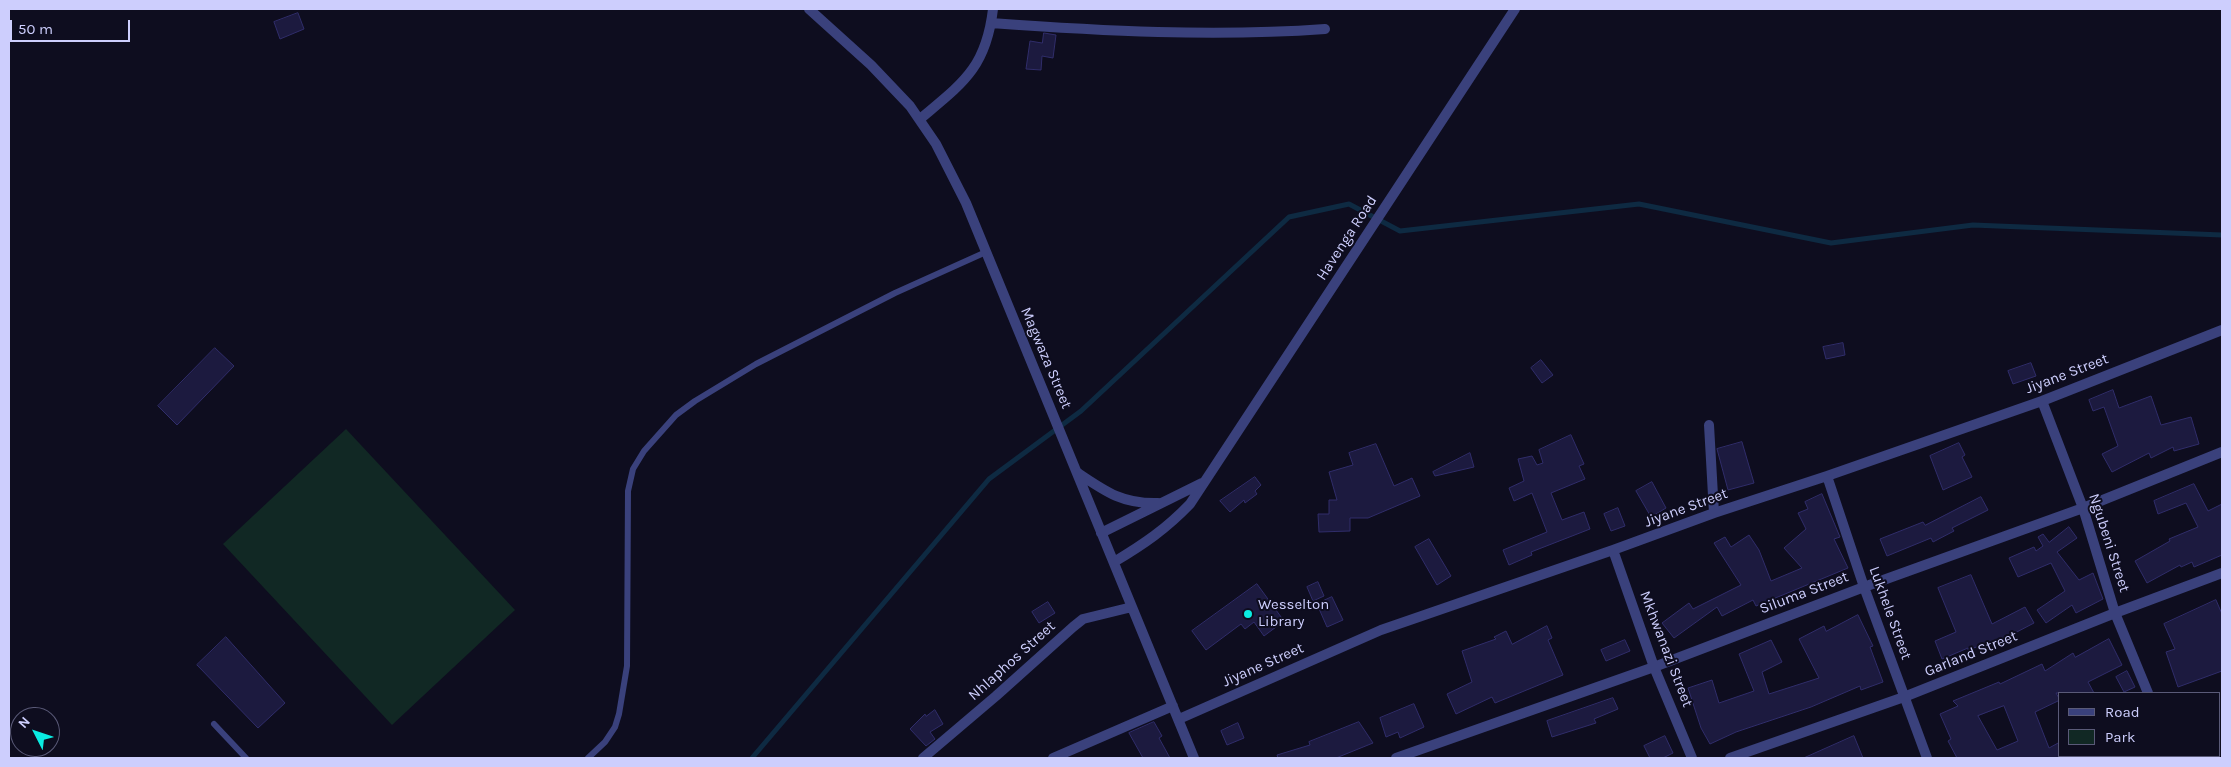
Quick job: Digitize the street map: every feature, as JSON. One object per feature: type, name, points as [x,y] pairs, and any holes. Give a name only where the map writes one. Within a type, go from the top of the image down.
[{"type":"street","name":"Magwaza Street","points":[[809,9],[871,65],[920,118],[936,144],[966,203],[1194,758]]},
{"type":"street","points":[[920,118],[966,80],[982,53],[993,9]]},
{"type":"street","name":"Havenga Road","points":[[1114,562],[1152,539],[1173,522],[1190,504],[1515,9]]},
{"type":"street","points":[[991,23],[1102,31],[1206,34],[1325,29]]},
{"type":"street","name":"Jiyane Street","points":[[1179,719],[1381,630],[1614,550],[1714,513],[1827,476],[2042,401],[2222,330]]},
{"type":"street","name":"Ngubeni Street","points":[[2042,401],[2083,508],[2115,613],[2148,692]]},
{"type":"street","points":[[1709,425],[1714,513]]},
{"type":"street","name":"Siluma Street","points":[[1396,758],[1654,667],[1864,587],[2083,508],[2222,452]]},
{"type":"street","points":[[1077,472],[1106,493],[1117,497],[1138,502],[1164,502]]},
{"type":"street","name":"Lukhele Street","points":[[1827,476],[1864,587],[1927,758]]},
{"type":"street","name":"Havenga Road","points":[[1101,533],[1202,483]]},
{"type":"street","name":"Mkhwanazi Street","points":[[1614,550],[1654,667],[1692,758]]},
{"type":"street","name":"Garland Street","points":[[1730,758],[1904,697],[2115,613],[2222,573]]},
{"type":"street","name":"Nhlaphos Street","points":[[923,758],[1009,685],[1072,627],[1084,619],[1132,607]]},
{"type":"street","points":[[1053,758],[1173,706]]},
{"type":"lane","points":[[588,758],[613,732],[619,714],[627,666],[628,491],[633,469],[644,451],[660,431],[682,411],[756,364],[895,293],[986,252]]},
{"type":"lane","points":[[214,724],[246,758]]},
{"type":"green space","points":[[346,429],[515,610],[392,725],[223,544]]},
{"type":"building","points":[[298,13],[304,29],[280,39],[274,22]]},
{"type":"building","points":[[1044,33],[1056,35],[1053,58],[1042,56],[1041,70],[1026,69],[1030,41],[1042,43]]},
{"type":"building","points":[[1843,343],[1845,355],[1826,359],[1823,347]]},
{"type":"building","points":[[215,348],[234,366],[177,425],[158,406]]},
{"type":"building","points":[[1541,360],[1553,375],[1542,383],[1531,368]]},
{"type":"building","points":[[2031,363],[2036,376],[2013,384],[2008,371]]},
{"type":"building","points":[[2113,390],[2119,408],[2151,396],[2161,425],[2191,417],[2199,444],[2174,451],[2173,447],[2151,458],[2149,453],[2112,472],[2102,454],[2118,446],[2104,407],[2093,411],[2089,400]]},
{"type":"building","points":[[1571,435],[1584,464],[1579,466],[1585,479],[1551,493],[1562,520],[1584,512],[1590,529],[1531,552],[1532,555],[1509,565],[1503,550],[1547,532],[1532,493],[1514,501],[1509,488],[1524,481],[1518,459],[1532,456],[1537,465],[1543,463],[1539,450]]},
{"type":"building","points":[[1742,442],[1754,483],[1728,490],[1717,449]]},
{"type":"building","points":[[1959,443],[1965,455],[1962,457],[1972,477],[1943,490],[1930,456]]},
{"type":"building","points":[[1376,444],[1394,486],[1412,478],[1420,496],[1368,518],[1350,518],[1350,531],[1319,532],[1318,514],[1329,514],[1329,500],[1337,500],[1329,472],[1353,465],[1349,453]]},
{"type":"building","points":[[1470,453],[1474,467],[1435,476],[1433,472]]},
{"type":"building","points":[[1255,477],[1261,485],[1255,491],[1257,494],[1245,503],[1244,500],[1230,512],[1220,501]]},
{"type":"building","points":[[1652,482],[1666,508],[1651,517],[1636,491]]},
{"type":"building","points":[[2194,484],[2208,511],[2222,504],[2222,555],[2194,567],[2192,562],[2181,567],[2180,565],[2147,583],[2135,561],[2170,541],[2169,539],[2198,527],[2186,503],[2158,514],[2154,501]]},
{"type":"building","points":[[1822,494],[1840,537],[1834,539],[1848,568],[1756,606],[1753,600],[1722,616],[1717,607],[1674,638],[1662,623],[1689,603],[1693,609],[1741,585],[1714,543],[1725,537],[1731,547],[1749,535],[1759,550],[1771,581],[1802,568],[1784,548],[1806,529],[1798,513],[1808,509],[1805,502]]},
{"type":"building","points":[[1981,497],[1988,510],[1952,528],[1954,531],[1933,542],[1931,538],[1887,556],[1880,539],[1923,522],[1925,525]]},
{"type":"building","points":[[1618,508],[1625,526],[1611,531],[1604,514]]},
{"type":"building","points":[[2069,527],[2077,538],[2057,552],[2079,580],[2093,573],[2103,599],[2076,613],[2072,605],[2046,623],[2037,610],[2065,591],[2051,563],[2018,577],[2009,558],[2034,547],[2036,551],[2043,546],[2038,537],[2043,534],[2049,542]]},
{"type":"building","points":[[1429,539],[1451,576],[1437,585],[1415,547]]},
{"type":"building","points":[[1971,575],[1992,624],[2025,607],[2034,623],[2013,634],[1968,650],[1968,648],[1942,659],[1935,641],[1956,632],[1938,588]]},
{"type":"building","points":[[1318,582],[1324,596],[1313,601],[1307,587]]},
{"type":"building","points":[[1257,584],[1284,621],[1264,636],[1254,622],[1245,629],[1241,624],[1206,650],[1192,631]]},
{"type":"building","points":[[1332,597],[1343,620],[1327,627],[1317,604]]},
{"type":"building","points":[[2216,600],[2222,614],[2222,671],[2178,687],[2166,652],[2175,649],[2164,624]]},
{"type":"building","points":[[1048,602],[1055,613],[1039,623],[1032,612]]},
{"type":"building","points":[[1858,615],[1873,646],[1870,647],[1883,682],[1861,690],[1860,686],[1811,707],[1736,732],[1710,744],[1701,728],[1688,688],[1712,680],[1719,703],[1754,691],[1739,654],[1771,640],[1782,662],[1762,672],[1769,694],[1819,678],[1799,639],[1824,626],[1826,631]]},
{"type":"building","points":[[1547,626],[1552,638],[1548,640],[1563,675],[1495,703],[1492,697],[1456,714],[1447,694],[1472,682],[1462,651],[1496,639],[1494,637],[1506,631],[1512,644]]},
{"type":"building","points":[[226,637],[285,703],[258,728],[197,665]]},
{"type":"building","points":[[2109,639],[2122,665],[2088,682],[2093,692],[2058,692],[2056,693],[2058,701],[2035,712],[2049,748],[2058,743],[2058,757],[2060,758],[1957,758],[1948,741],[1951,739],[1940,714],[1958,706],[1953,701],[1999,682],[2000,684],[2042,664],[2045,671],[2073,653],[2075,657]],"holes":[[[2004,706],[2018,741],[1997,750],[1978,716]]]},
{"type":"building","points":[[1625,640],[1630,651],[1606,661],[1601,650]]},
{"type":"building","points":[[2127,671],[2135,687],[2124,692],[2116,677]]},
{"type":"building","points":[[1613,698],[1618,709],[1594,719],[1596,723],[1552,737],[1547,721]]},
{"type":"building","points":[[1414,704],[1424,727],[1400,738],[1398,732],[1386,737],[1380,718]]},
{"type":"building","points":[[935,710],[943,724],[930,732],[935,739],[926,746],[910,729],[925,714],[926,716]]},
{"type":"building","points":[[1154,722],[1162,736],[1159,738],[1170,758],[1143,758],[1129,733]]},
{"type":"building","points":[[1359,722],[1373,743],[1336,758],[1278,758],[1277,755],[1310,745],[1309,742]]},
{"type":"building","points":[[1238,723],[1244,738],[1227,745],[1221,731]]},
{"type":"building","points":[[1665,736],[1673,753],[1663,758],[1650,758],[1644,746]]},
{"type":"building","points":[[1854,736],[1863,758],[1804,758]]},
{"type":"waterway","points":[[752,758],[989,479],[1081,411],[1289,217],[1349,204],[1400,231],[1639,204],[1831,243],[1973,225],[2222,235]]},
{"type":"place","name":"Wesselton Library","points":[[1248,614]]}]
